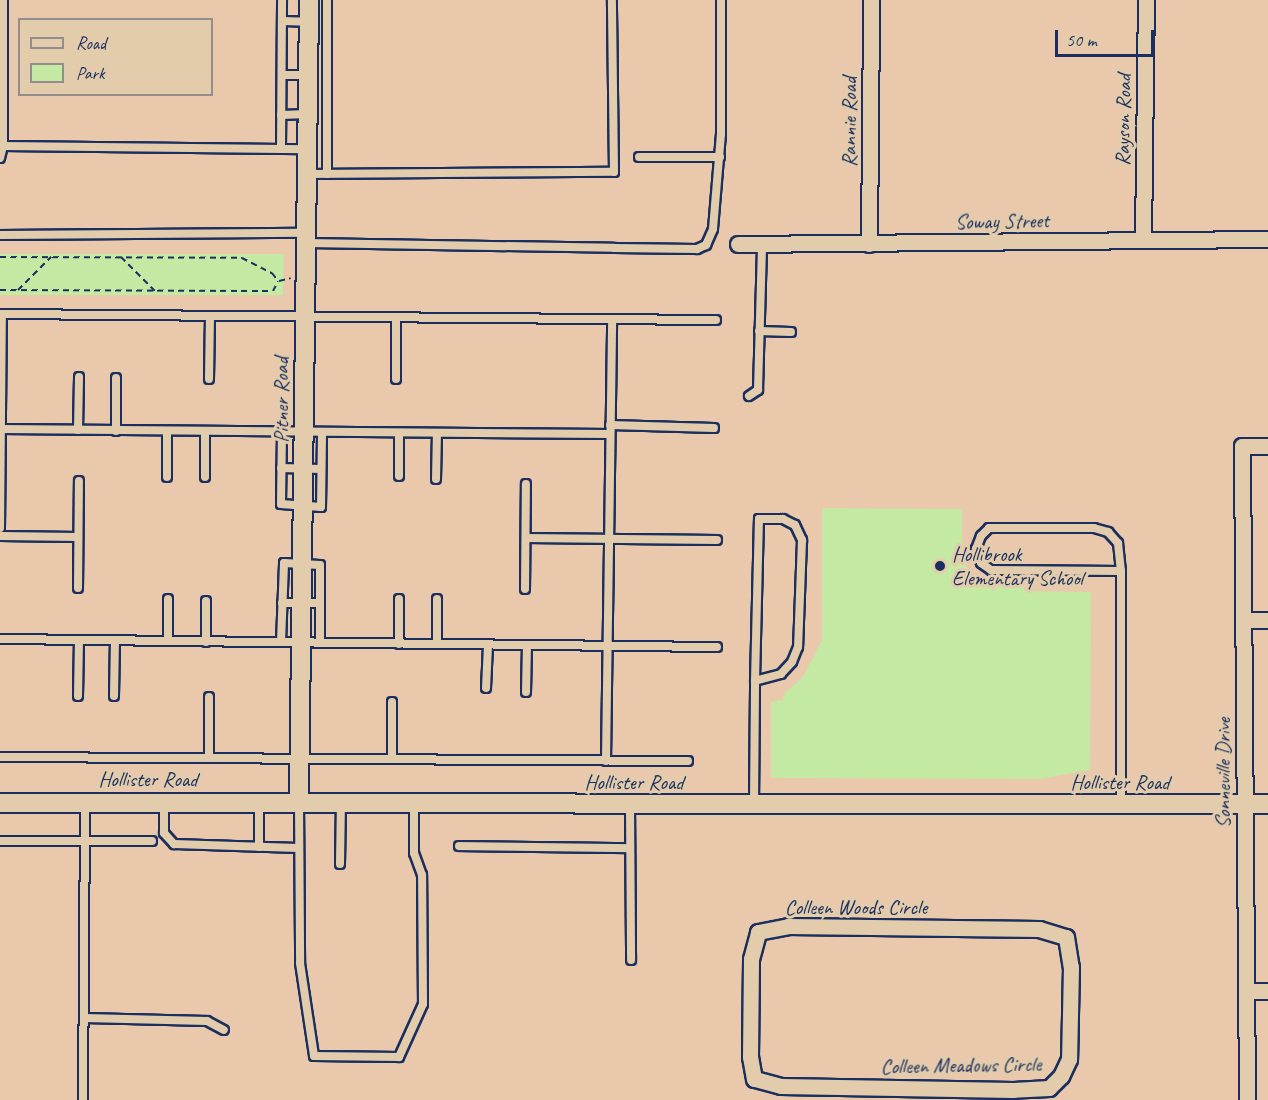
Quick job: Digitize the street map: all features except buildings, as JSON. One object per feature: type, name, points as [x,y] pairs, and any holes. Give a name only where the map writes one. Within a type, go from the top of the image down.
[{"type":"street","name":"Rannie Road","points":[[869,244],[871,0]]},
{"type":"street","name":"Rayson Road","points":[[1143,240],[1146,0]]},
{"type":"street","name":"Pitner Road","points":[[299,801],[303,507],[312,469],[303,432],[309,9]]},
{"type":"street","name":"Soway Street","points":[[738,244],[1268,239]]},
{"type":"street","name":"Sonneville Drive","points":[[1247,1100],[1242,446],[1268,446]]},
{"type":"street","points":[[1243,620],[1268,620]]},
{"type":"street","name":"Hollister Road","points":[[0,803],[342,801],[630,805],[1268,804]]},
{"type":"street","name":"Colleen Woods Circle","points":[[754,1079],[750,1057],[751,959],[758,932],[788,926],[1039,929],[1066,937]]},
{"type":"street","name":"Colleen Meadows Circle","points":[[754,1079],[781,1086],[1013,1095],[1049,1088],[1061,1076],[1069,1059],[1071,967],[1066,937]]},
{"type":"street","points":[[1247,991],[1268,992]]},
{"type":"lane","points":[[3,0],[1,153],[281,148],[307,123],[327,98]]},
{"type":"lane","points":[[281,148],[282,0]]},
{"type":"lane","points":[[307,174],[614,172],[612,0]]},
{"type":"lane","points":[[0,236],[306,238],[697,249],[706,245],[713,229],[720,157],[721,0]]},
{"type":"lane","points":[[282,21],[327,3],[327,174]]},
{"type":"lane","points":[[308,42],[327,43]]},
{"type":"lane","points":[[282,75],[308,75]]},
{"type":"lane","points":[[281,115],[327,131]]},
{"type":"lane","points":[[639,157],[720,157]]},
{"type":"lane","points":[[749,396],[758,390],[762,245]]},
{"type":"lane","points":[[0,528],[1,314],[716,320]]},
{"type":"lane","points":[[209,379],[210,316]]},
{"type":"lane","points":[[396,318],[396,379]]},
{"type":"lane","points":[[606,761],[605,646],[612,320]]},
{"type":"lane","points":[[759,332],[791,332]]},
{"type":"lane","points":[[78,430],[79,377]]},
{"type":"lane","points":[[116,378],[116,431]]},
{"type":"lane","points":[[610,425],[714,428]]},
{"type":"lane","points":[[0,429],[610,434]]},
{"type":"lane","points":[[167,431],[167,477]]},
{"type":"lane","points":[[205,431],[205,477]]},
{"type":"lane","points":[[282,432],[281,504],[303,507]]},
{"type":"lane","points":[[281,468],[312,469],[322,432]]},
{"type":"lane","points":[[399,433],[399,476]]},
{"type":"lane","points":[[436,479],[437,433]]},
{"type":"lane","points":[[78,588],[79,481]]},
{"type":"lane","points":[[525,589],[526,484]]},
{"type":"lane","points":[[754,804],[755,681],[759,519],[783,519],[795,525],[802,540],[798,646],[792,662],[781,674],[755,681]]},
{"type":"lane","points":[[1121,571],[991,570],[981,563],[976,549],[981,536],[989,528],[1094,528],[1108,532],[1118,543],[1121,571],[1121,805]]},
{"type":"lane","points":[[0,536],[78,537]]},
{"type":"lane","points":[[526,538],[717,540]]},
{"type":"lane","points":[[281,642],[282,566],[302,564],[321,565],[320,643]]},
{"type":"lane","points":[[168,599],[168,641]]},
{"type":"lane","points":[[399,599],[399,644]]},
{"type":"lane","points":[[437,599],[437,644]]},
{"type":"lane","points":[[206,601],[206,642]]},
{"type":"lane","points":[[282,603],[321,603]]},
{"type":"lane","points":[[0,639],[717,647]]},
{"type":"lane","points":[[78,696],[79,640]]},
{"type":"lane","points":[[114,696],[115,640]]},
{"type":"lane","points":[[486,688],[488,645]]},
{"type":"lane","points":[[526,692],[527,645]]},
{"type":"lane","points":[[209,758],[210,697]]},
{"type":"lane","points":[[392,702],[392,759]]},
{"type":"lane","points":[[0,757],[688,761]]},
{"type":"lane","points":[[164,801],[164,833],[174,844],[298,848]]},
{"type":"lane","points":[[259,801],[259,847]]},
{"type":"lane","points":[[299,801],[300,963],[314,1056],[399,1057],[423,1004],[423,875],[414,853],[414,802]]},
{"type":"lane","points":[[340,864],[342,801]]},
{"type":"lane","points":[[83,1100],[85,802]]},
{"type":"lane","points":[[630,805],[631,960]]},
{"type":"lane","points":[[0,841],[152,841]]},
{"type":"lane","points":[[459,846],[630,848]]},
{"type":"lane","points":[[85,1018],[207,1021],[224,1030]]},
{"type":"path","points":[[0,257],[242,258],[272,273],[278,281],[273,291],[0,290]]},
{"type":"path","points":[[18,290],[51,257]]},
{"type":"path","points":[[121,257],[156,291]]},
{"type":"green space","points":[[0,254],[284,254],[283,295],[0,295]]},
{"type":"green space","points":[[822,508],[962,509],[962,560],[976,579],[990,586],[1024,585],[1024,591],[1091,592],[1090,770],[1039,779],[771,778],[771,702],[782,700],[786,692],[803,677],[822,640]]},
{"type":"place","name":"Hollibrook Elementary School","points":[[940,566]]}]
